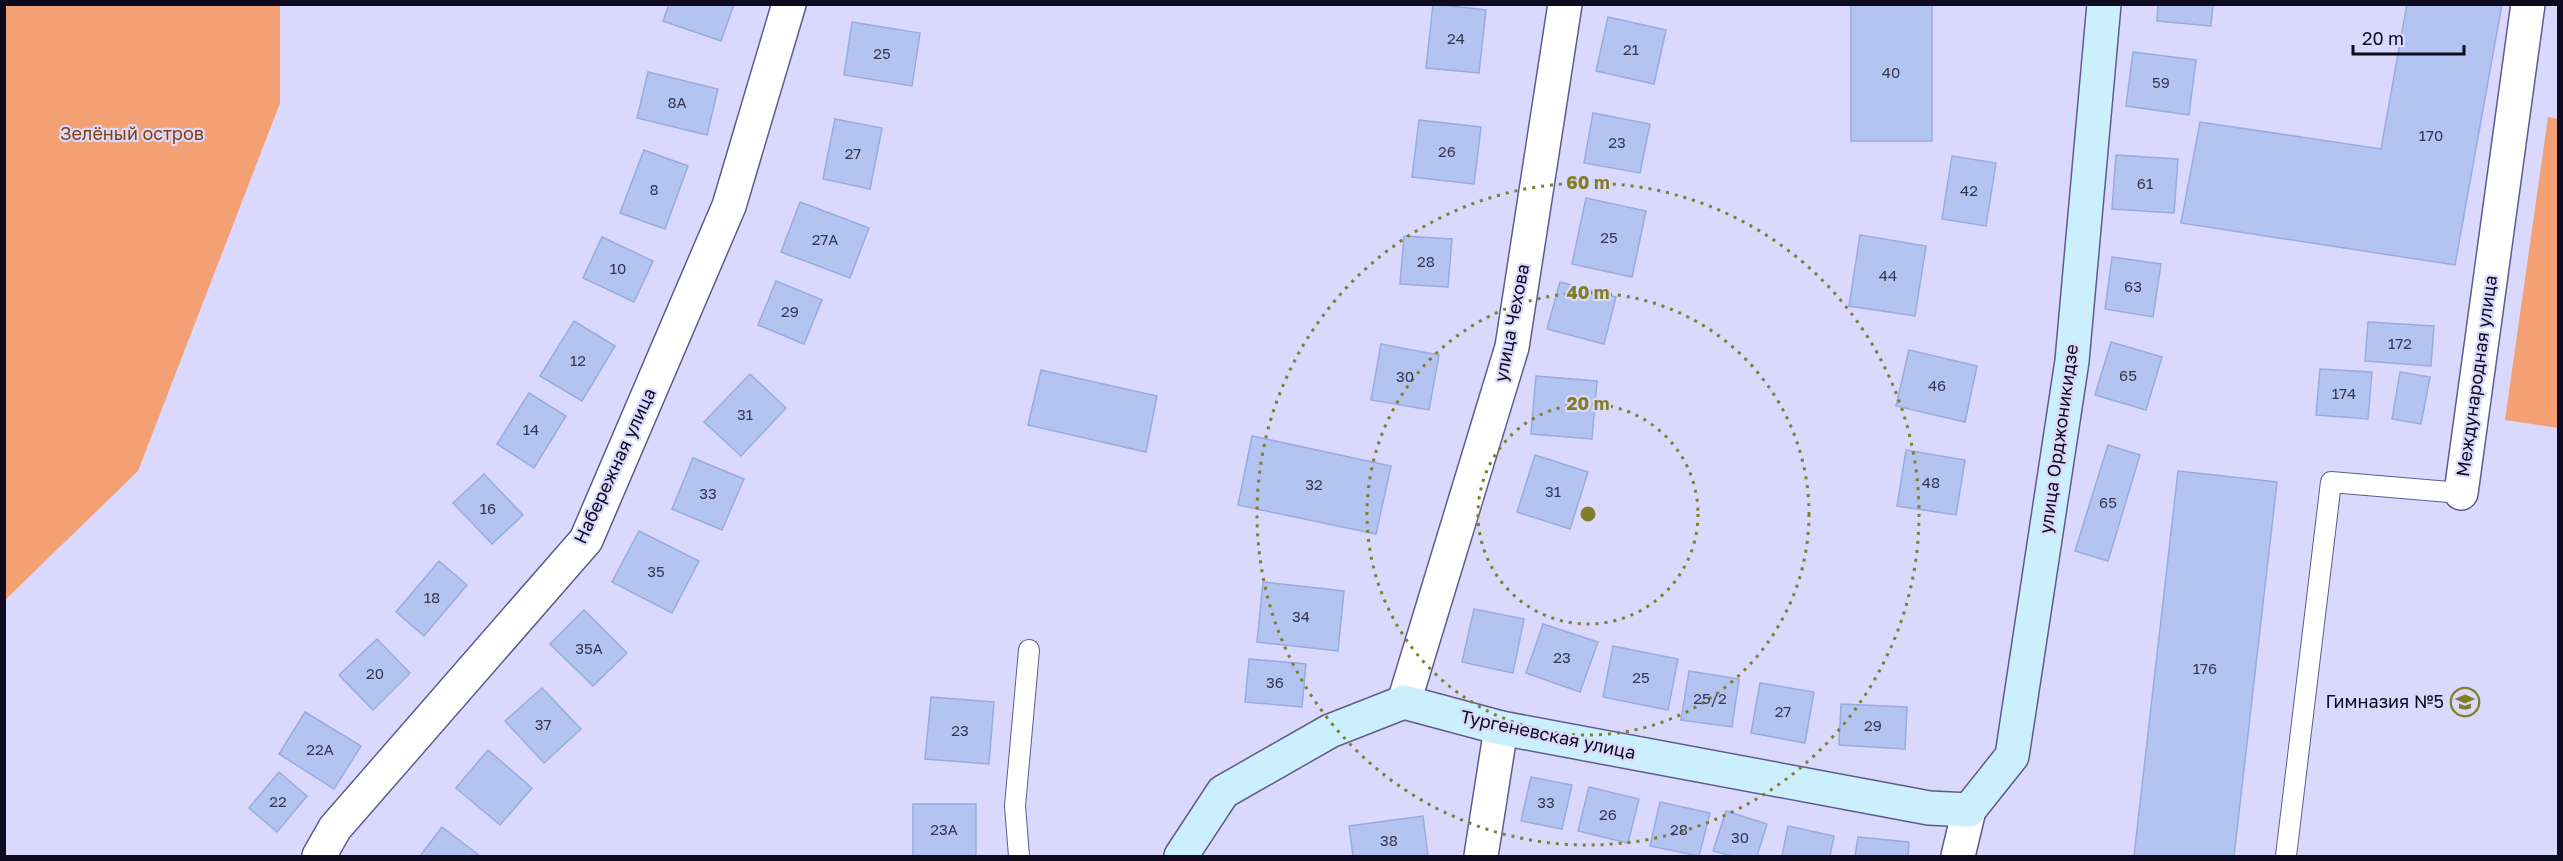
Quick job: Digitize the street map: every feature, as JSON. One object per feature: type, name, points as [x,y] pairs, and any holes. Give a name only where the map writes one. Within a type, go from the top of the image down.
[{"type":"street","name":"Набережная улица","points":[[319,856],[335,828],[586,540],[729,206],[789,4]]},
{"type":"street","name":"улица Чехова","points":[[1404,702],[1512,347],[1565,4]]},
{"type":"street","name":"улица Орджоникидзе","points":[[1958,856],[1969,810],[2012,756],[2072,362],[2104,4]]},
{"type":"street","name":"Международная улица","points":[[2461,493],[2528,4]]},
{"type":"street","name":"Тургеневская улица","points":[[1404,702],[1501,728],[1929,808],[1969,810]]},
{"type":"street","points":[[1181,856],[1223,792],[1330,731],[1404,702]]},
{"type":"street","points":[[1481,856],[1501,728]]},
{"type":"lane","name":"Международная улица","points":[[2286,856],[2331,482],[2461,493]]},
{"type":"lane","points":[[1019,856],[1015,806],[1029,650]]},
{"type":"green space","name":"Зелёный остров","points":[[5,4],[280,5],[280,103],[138,471],[5,600]]},
{"type":"green space","points":[[2548,117],[2558,119],[2558,428],[2505,420]]},
{"type":"building","points":[[669,4],[734,4],[721,41],[663,21]]},
{"type":"building","points":[[1433,4],[1486,10],[1479,73],[1426,68]]},
{"type":"building","points":[[1851,4],[1932,4],[1932,141],[1851,141]]},
{"type":"building","points":[[2158,4],[2213,4],[2211,26],[2157,21]]},
{"type":"building","points":[[2407,4],[2502,4],[2455,265],[2181,223],[2200,122],[2381,149]]},
{"type":"building","points":[[1608,17],[1666,30],[1654,84],[1596,71]]},
{"type":"building","points":[[852,22],[920,33],[912,86],[844,75]]},
{"type":"building","points":[[2133,52],[2196,60],[2189,115],[2126,106]]},
{"type":"building","points":[[648,72],[718,89],[707,135],[637,118]]},
{"type":"building","points":[[1593,113],[1650,124],[1640,173],[1584,163]]},
{"type":"building","points":[[835,119],[882,128],[870,189],[823,179]]},
{"type":"building","points":[[1419,120],[1481,127],[1474,184],[1412,177]]},
{"type":"building","points":[[644,150],[688,166],[665,229],[620,213]]},
{"type":"building","points":[[2116,155],[2178,159],[2174,213],[2112,209]]},
{"type":"building","points":[[1952,156],[1996,163],[1986,226],[1942,219]]},
{"type":"building","points":[[1586,198],[1646,211],[1632,277],[1572,264]]},
{"type":"building","points":[[800,202],[869,228],[850,278],[781,252]]},
{"type":"building","points":[[1860,235],[1926,246],[1915,316],[1849,306]]},
{"type":"building","points":[[1404,236],[1452,239],[1448,287],[1400,284]]},
{"type":"building","points":[[602,237],[653,261],[634,302],[583,278]]},
{"type":"building","points":[[2112,257],[2161,264],[2153,317],[2105,309]]},
{"type":"building","points":[[776,281],[822,300],[804,344],[758,325]]},
{"type":"building","points":[[1560,282],[1616,297],[1604,344],[1547,329]]},
{"type":"building","points":[[574,321],[615,346],[582,401],[540,376]]},
{"type":"building","points":[[2368,322],[2434,326],[2431,366],[2365,361]]},
{"type":"building","points":[[2111,342],[2162,357],[2146,410],[2095,395]]},
{"type":"building","points":[[1381,344],[1439,355],[1429,410],[1371,400]]},
{"type":"building","points":[[1909,350],[1977,366],[1965,422],[1896,406]]},
{"type":"building","points":[[2320,369],[2372,372],[2368,419],[2316,415]]},
{"type":"building","points":[[1041,370],[1157,396],[1146,452],[1028,425]]},
{"type":"building","points":[[2400,372],[2430,377],[2421,424],[2392,419]]},
{"type":"building","points":[[750,374],[786,408],[741,456],[704,422]]},
{"type":"building","points":[[1536,376],[1597,381],[1592,439],[1531,434]]},
{"type":"building","points":[[529,393],[566,416],[534,468],[497,444]]},
{"type":"building","points":[[1252,436],[1391,466],[1376,534],[1238,505]]},
{"type":"building","points":[[2108,445],[2140,455],[2108,561],[2075,551]]},
{"type":"building","points":[[1906,450],[1965,460],[1956,515],[1897,506]]},
{"type":"building","points":[[1535,455],[1588,472],[1570,529],[1517,512]]},
{"type":"building","points":[[693,458],[744,479],[722,530],[672,509]]},
{"type":"building","points":[[2178,471],[2277,482],[2234,856],[2134,856]]},
{"type":"building","points":[[484,474],[523,515],[492,544],[453,503]]},
{"type":"building","points":[[639,531],[699,561],[672,613],[612,582]]},
{"type":"building","points":[[439,561],[467,585],[424,636],[396,612]]},
{"type":"building","points":[[1263,582],[1344,591],[1338,651],[1257,642]]},
{"type":"building","points":[[1474,609],[1524,619],[1513,673],[1462,662]]},
{"type":"building","points":[[584,610],[627,653],[593,686],[550,644]]},
{"type":"building","points":[[1543,624],[1598,642],[1580,692],[1526,673]]},
{"type":"building","points":[[377,639],[410,673],[373,710],[339,675]]},
{"type":"building","points":[[1613,646],[1678,659],[1668,710],[1603,697]]},
{"type":"building","points":[[1249,659],[1306,664],[1302,707],[1245,702]]},
{"type":"building","points":[[1689,671],[1739,679],[1732,727],[1681,720]]},
{"type":"building","points":[[1760,683],[1814,692],[1805,743],[1751,733]]},
{"type":"building","points":[[542,688],[581,729],[544,763],[505,721]]},
{"type":"building","points":[[931,697],[994,702],[989,764],[925,759]]},
{"type":"building","points":[[1841,704],[1907,707],[1905,749],[1839,745]]},
{"type":"building","points":[[305,712],[361,746],[334,789],[279,754]]},
{"type":"building","points":[[488,750],[532,788],[500,825],[456,788]]},
{"type":"building","points":[[279,772],[307,796],[277,832],[249,808]]},
{"type":"building","points":[[1531,777],[1572,785],[1562,829],[1521,821]]},
{"type":"building","points":[[1589,787],[1639,799],[1628,843],[1578,831]]},
{"type":"building","points":[[1660,802],[1710,813],[1699,856],[1650,846]]},
{"type":"building","points":[[913,804],[976,804],[976,856],[913,856]]},
{"type":"building","points":[[1726,811],[1767,824],[1757,856],[1732,856],[1713,851]]},
{"type":"building","points":[[1423,816],[1428,856],[1353,856],[1349,826]]},
{"type":"building","points":[[1788,826],[1834,836],[1830,856],[1782,856]]},
{"type":"building","points":[[442,827],[480,856],[420,856]]},
{"type":"building","points":[[1858,837],[1909,842],[1908,856],[1855,856]]},
{"type":"place","name":"Гимназия №5","points":[[2465,702]]}]
